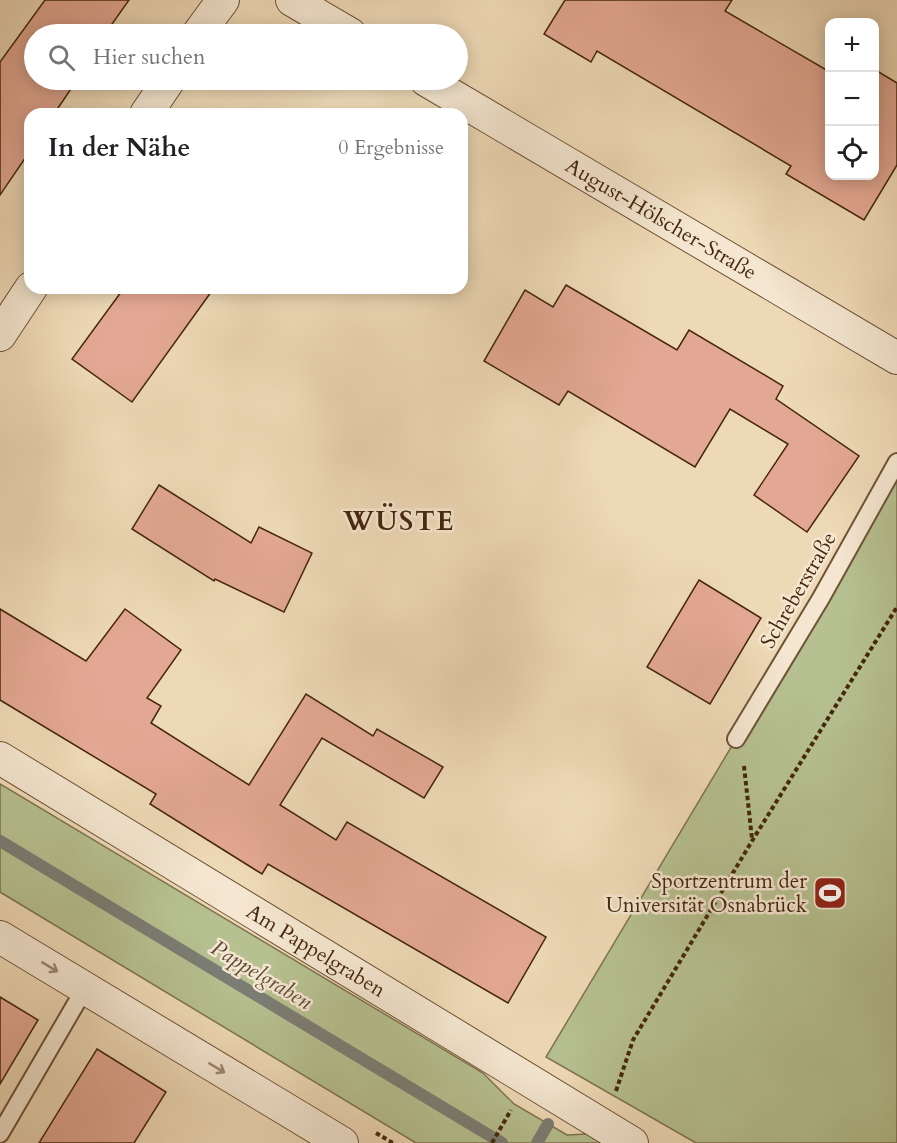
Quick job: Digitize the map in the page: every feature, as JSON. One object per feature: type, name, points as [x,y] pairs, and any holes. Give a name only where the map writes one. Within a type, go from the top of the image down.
[{"type":"street","points":[[205,24],[223,0]]},
{"type":"street","points":[[292,0],[333,24]]},
{"type":"street","points":[[150,108],[162,90]]},
{"type":"street","name":"August-Hölscher-Straße","points":[[443,90],[897,358]]},
{"type":"street","points":[[0,335],[27,294]]},
{"type":"street","name":"Am Pappelgraben","points":[[0,758],[632,1143]]},
{"type":"street","points":[[0,937],[342,1143]]},
{"type":"lane","name":"Schreberstraße","points":[[738,736],[821,598],[897,462]]},
{"type":"lane","points":[[0,1134],[85,988]]},
{"type":"path","points":[[604,1126],[633,1040],[752,841],[897,607]]},
{"type":"path","points":[[738,736],[752,841]]},
{"type":"path","points":[[492,1143],[514,1104]]},
{"type":"green space","points":[[897,462],[897,1143],[696,1143],[546,1057],[736,739]]},
{"type":"green space","points":[[0,784],[483,1073],[514,1104],[567,1135],[588,1134],[603,1143],[416,1143],[0,892]]},
{"type":"building","points":[[45,0],[129,0],[112,24],[28,24]]},
{"type":"building","points":[[565,0],[732,0],[725,11],[825,69],[825,180],[879,180],[879,72],[897,83],[897,165],[864,220],[786,174],[791,166],[597,51],[591,62],[544,34]]},
{"type":"building","points":[[24,29],[24,90],[70,90],[58,108],[24,108],[24,160],[0,195],[0,62]]},
{"type":"building","points":[[566,285],[677,350],[689,330],[783,386],[776,399],[859,456],[807,532],[754,495],[788,444],[730,409],[695,467],[568,391],[559,405],[484,361],[525,290],[553,307]]},
{"type":"building","points":[[120,294],[210,294],[132,402],[72,359]]},
{"type":"building","points":[[159,485],[251,543],[259,527],[312,553],[284,612],[215,579],[214,581],[132,529]]},
{"type":"building","points":[[699,580],[761,618],[710,704],[647,667]]},
{"type":"building","points":[[0,609],[86,661],[125,609],[181,650],[147,698],[161,706],[151,723],[249,785],[306,694],[373,736],[377,729],[443,767],[424,798],[322,738],[280,805],[336,840],[347,822],[546,937],[508,1003],[268,864],[262,874],[150,804],[156,794],[0,700]]},
{"type":"building","points":[[0,997],[38,1020],[0,1084]]},
{"type":"building","points":[[97,1049],[166,1092],[134,1143],[39,1143]]},
{"type":"waterway","name":"Pappelgraben","points":[[0,841],[502,1143]]},
{"type":"waterway","points":[[537,1143],[548,1124]]},
{"type":"place","name":"Sportzentrum der Universität Osnabrück","points":[[830,893]]},
{"type":"district","name":"WÜSTE","points":[[399,521]]}]
